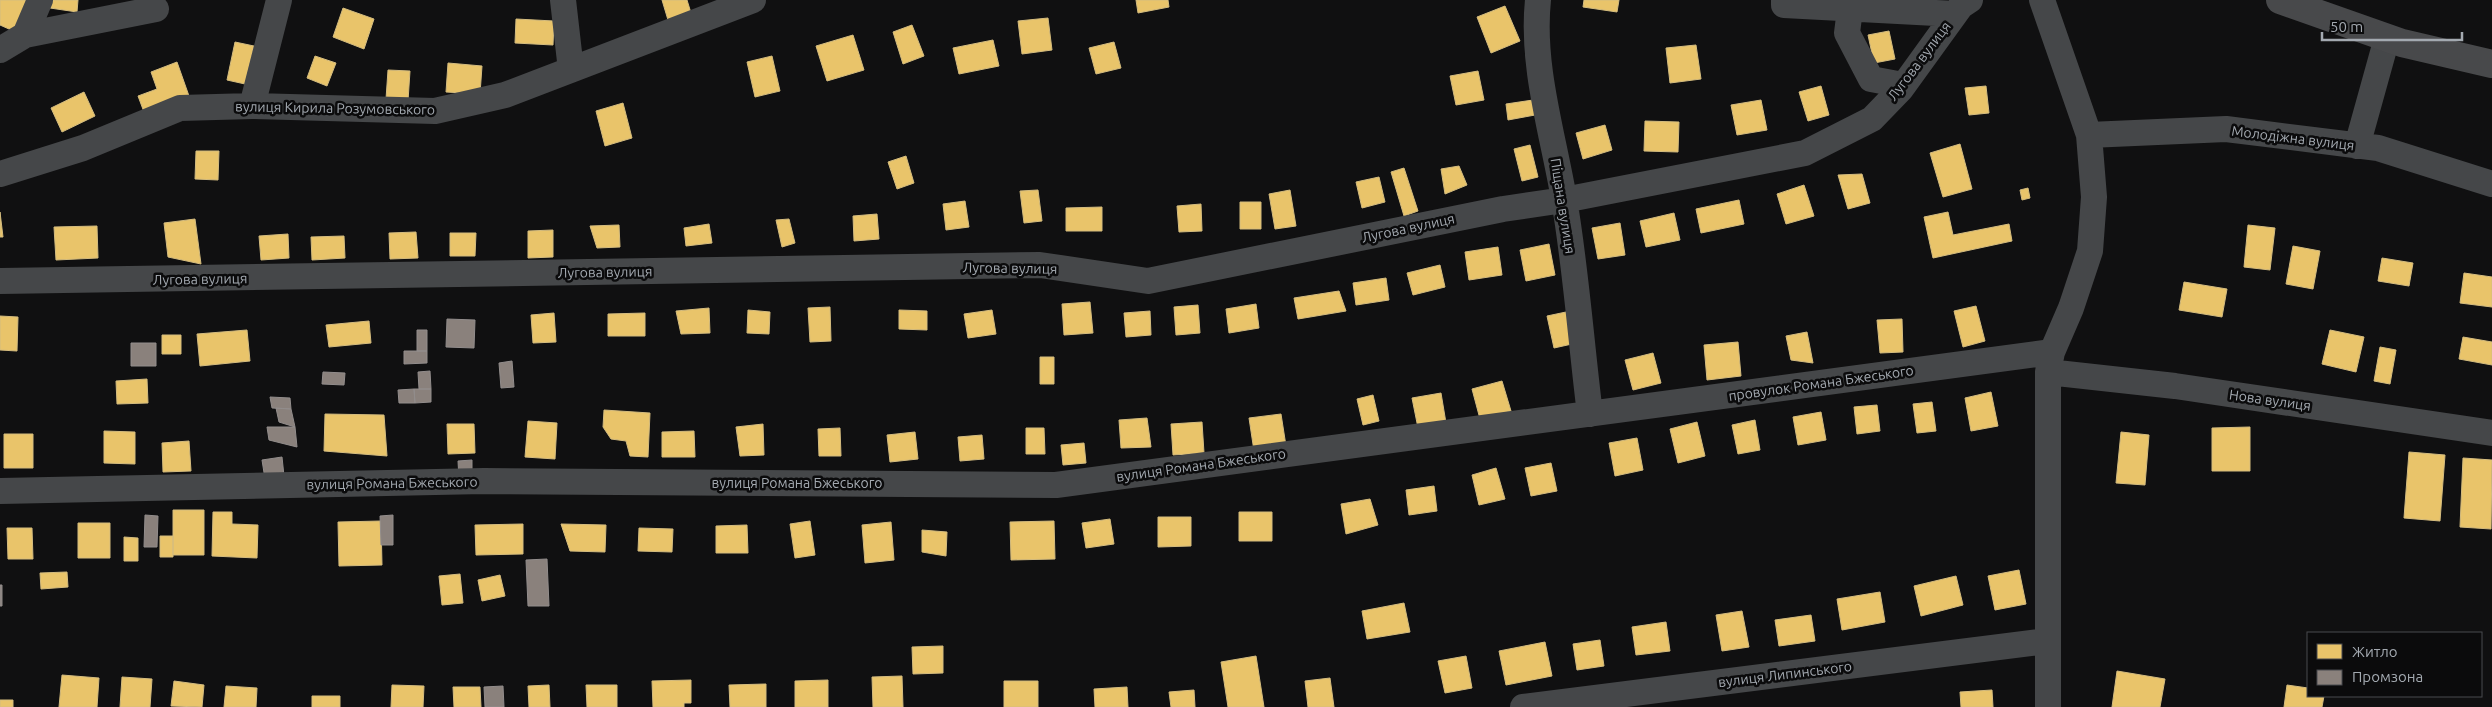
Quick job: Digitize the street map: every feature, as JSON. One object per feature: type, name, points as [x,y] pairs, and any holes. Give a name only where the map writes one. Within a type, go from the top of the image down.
[{"type":"main road","points":[[2280,0],[2386,38],[2492,64]]},
{"type":"street","points":[[25,35],[40,0]]},
{"type":"street","points":[[252,106],[279,0]]},
{"type":"street","points":[[563,0],[572,70]]},
{"type":"street","name":"вулиця Кирила Розумовського","points":[[0,174],[83,148],[180,108],[252,106],[434,111],[505,95],[753,0]]},
{"type":"street","name":"Піщана вулиця","points":[[1537,0],[1535,28],[1543,90],[1564,200],[1590,414]]},
{"type":"street","points":[[1784,0],[1784,5],[1850,8],[1963,7]]},
{"type":"street","points":[[2042,0],[2089,135],[2094,197],[2090,251],[2050,362],[2048,707]]},
{"type":"street","name":"Лугова вулиця","points":[[0,281],[1040,265],[1148,281],[1503,209],[1564,200],[1805,153],[1872,119],[1904,85],[1963,7]]},
{"type":"street","points":[[1850,8],[1847,33],[1870,79],[1904,85]]},
{"type":"street","points":[[0,50],[25,35],[156,9]]},
{"type":"street","points":[[2357,146],[2386,38]]},
{"type":"street","name":"Молодіжна вулиця","points":[[2089,135],[2226,129],[2378,148],[2492,184]]},
{"type":"street","name":"провулок Романа Бжеського","points":[[1590,414],[2050,362]]},
{"type":"street","name":"Нова вулиця","points":[[2050,362],[2176,386],[2492,433]]},
{"type":"street","name":"вулиця Романа Бжеського","points":[[0,491],[484,481],[1056,485],[1590,414]]},
{"type":"street","name":"вулиця Липинського","points":[[1523,707],[2047,641]]},
{"type":"building: Житло","points":[[0,0],[31,0],[18,33],[0,25]]},
{"type":"building: Житло","points":[[51,0],[78,0],[77,12],[50,8]]},
{"type":"building: Житло","points":[[662,0],[687,0],[691,13],[668,20]]},
{"type":"building: Житло","points":[[1136,0],[1168,0],[1169,7],[1138,13]]},
{"type":"building: Житло","points":[[1584,0],[1619,0],[1617,12],[1583,7]]},
{"type":"building: Житло","points":[[1505,6],[1520,41],[1491,53],[1477,17]]},
{"type":"building: Житло","points":[[343,8],[374,19],[364,49],[333,37]]},
{"type":"building: Житло","points":[[1048,18],[1052,50],[1022,54],[1018,21]]},
{"type":"building: Житло","points":[[516,19],[554,21],[553,45],[515,43]]},
{"type":"building: Житло","points":[[912,25],[924,56],[903,64],[893,32]]},
{"type":"building: Житло","points":[[1889,31],[1895,59],[1874,63],[1868,35]]},
{"type":"building: Житло","points":[[853,35],[864,70],[827,81],[816,46]]},
{"type":"building: Житло","points":[[993,40],[999,66],[959,74],[953,48]]},
{"type":"building: Житло","points":[[235,42],[254,46],[245,84],[227,80]]},
{"type":"building: Житло","points":[[1114,42],[1121,68],[1096,74],[1089,48]]},
{"type":"building: Житло","points":[[1696,45],[1701,79],[1670,83],[1666,48]]},
{"type":"building: Житло","points":[[315,56],[336,63],[327,86],[307,78]]},
{"type":"building: Житло","points":[[772,56],[780,91],[755,97],[747,62]]},
{"type":"building: Житло","points":[[177,62],[189,96],[144,112],[138,96],[157,89],[151,72]]},
{"type":"building: Житло","points":[[448,63],[482,66],[480,94],[446,92]]},
{"type":"building: Житло","points":[[388,70],[410,71],[408,101],[386,99]]},
{"type":"building: Житло","points":[[1478,71],[1484,100],[1456,105],[1450,76]]},
{"type":"building: Житло","points":[[1821,86],[1829,115],[1808,121],[1799,92]]},
{"type":"building: Житло","points":[[1986,86],[1989,113],[1969,115],[1965,88]]},
{"type":"building: Житло","points":[[84,92],[95,116],[62,132],[51,108]]},
{"type":"building: Житло","points":[[1533,100],[1535,115],[1508,120],[1506,104]]},
{"type":"building: Житло","points":[[1761,100],[1767,130],[1737,135],[1731,105]]},
{"type":"building: Житло","points":[[623,103],[632,138],[605,146],[596,111]]},
{"type":"building: Житло","points":[[1645,121],[1679,122],[1678,152],[1644,151]]},
{"type":"building: Житло","points":[[1605,125],[1612,150],[1583,159],[1576,133]]},
{"type":"building: Житло","points":[[1960,144],[1972,189],[1943,197],[1930,153]]},
{"type":"building: Житло","points":[[1530,145],[1538,177],[1522,181],[1514,149]]},
{"type":"building: Житло","points":[[196,151],[219,151],[218,180],[195,179]]},
{"type":"building: Житло","points":[[906,156],[914,183],[897,189],[888,162]]},
{"type":"building: Житло","points":[[1459,166],[1467,185],[1445,194],[1441,169]]},
{"type":"building: Житло","points":[[1404,168],[1418,211],[1404,216],[1391,172]]},
{"type":"building: Житло","points":[[1862,174],[1870,203],[1848,209],[1838,175]]},
{"type":"building: Житло","points":[[1379,177],[1385,202],[1362,208],[1356,182]]},
{"type":"building: Житло","points":[[1804,185],[1814,216],[1786,224],[1777,194]]},
{"type":"building: Житло","points":[[2028,188],[2030,198],[2022,200],[2020,190]]},
{"type":"building: Житло","points":[[1038,190],[1042,221],[1024,223],[1020,191]]},
{"type":"building: Житло","points":[[1290,190],[1296,226],[1275,229],[1269,194]]},
{"type":"building: Житло","points":[[1739,200],[1744,224],[1701,233],[1696,209]]},
{"type":"building: Житло","points":[[965,201],[969,227],[946,230],[943,204]]},
{"type":"building: Житло","points":[[1240,202],[1261,202],[1261,229],[1240,229]]},
{"type":"building: Житло","points":[[1201,204],[1202,231],[1179,232],[1177,206]]},
{"type":"building: Житло","points":[[1102,207],[1102,231],[1066,231],[1066,208]]},
{"type":"building: Житло","points":[[0,212],[3,237],[0,237]]},
{"type":"building: Житло","points":[[1948,212],[1953,235],[2009,224],[2012,241],[1933,258],[1924,217]]},
{"type":"building: Житло","points":[[1674,213],[1680,240],[1646,247],[1640,221]]},
{"type":"building: Житло","points":[[877,214],[879,239],[854,241],[853,216]]},
{"type":"building: Житло","points":[[195,219],[201,264],[168,257],[164,223]]},
{"type":"building: Житло","points":[[789,219],[795,243],[782,247],[776,220]]},
{"type":"building: Житло","points":[[1620,223],[1625,255],[1598,259],[1592,228]]},
{"type":"building: Житло","points":[[709,224],[712,243],[686,246],[684,228]]},
{"type":"building: Житло","points":[[619,225],[620,247],[597,248],[590,226]]},
{"type":"building: Житло","points":[[2248,225],[2275,228],[2270,270],[2244,267]]},
{"type":"building: Житло","points":[[97,226],[98,258],[56,260],[54,227]]},
{"type":"building: Житло","points":[[553,230],[553,257],[528,258],[528,231]]},
{"type":"building: Житло","points":[[416,232],[418,258],[390,259],[389,233]]},
{"type":"building: Житло","points":[[450,233],[476,233],[475,256],[450,256]]},
{"type":"building: Житло","points":[[288,234],[289,258],[261,260],[259,236]]},
{"type":"building: Житло","points":[[344,236],[345,258],[312,260],[311,237]]},
{"type":"building: Житло","points":[[1549,244],[1555,275],[1526,281],[1520,250]]},
{"type":"building: Житло","points":[[2293,246],[2320,251],[2313,289],[2286,284]]},
{"type":"building: Житло","points":[[1498,247],[1502,275],[1469,280],[1465,252]]},
{"type":"building: Житло","points":[[2382,258],[2413,263],[2409,286],[2378,281]]},
{"type":"building: Житло","points":[[1440,265],[1445,287],[1413,295],[1407,273]]},
{"type":"building: Житло","points":[[2464,273],[2492,277],[2492,307],[2460,303]]},
{"type":"building: Житло","points":[[1386,278],[1389,300],[1356,305],[1353,283]]},
{"type":"building: Житло","points":[[2184,282],[2227,289],[2222,317],[2179,310]]},
{"type":"building: Житло","points":[[1339,291],[1346,311],[1298,319],[1294,298]]},
{"type":"building: Житло","points":[[1090,302],[1093,333],[1064,335],[1062,304]]},
{"type":"building: Житло","points":[[1256,304],[1259,328],[1229,333],[1226,309]]},
{"type":"building: Житло","points":[[1198,305],[1200,333],[1176,335],[1174,307]]},
{"type":"building: Житло","points":[[1976,306],[1985,341],[1963,347],[1954,311]]},
{"type":"building: Житло","points":[[830,307],[831,341],[810,342],[808,308]]},
{"type":"building: Житло","points":[[709,308],[710,333],[681,334],[676,311]]},
{"type":"building: Житло","points":[[748,310],[770,312],[769,334],[747,333]]},
{"type":"building: Житло","points":[[899,310],[927,311],[927,330],[899,329]]},
{"type":"building: Житло","points":[[992,310],[996,334],[968,338],[964,314]]},
{"type":"building: Житло","points":[[1150,311],[1151,335],[1126,337],[1124,313]]},
{"type":"building: Житло","points":[[1566,312],[1572,344],[1554,348],[1547,316]]},
{"type":"building: Житло","points":[[554,313],[556,342],[533,343],[531,315]]},
{"type":"building: Житло","points":[[645,313],[645,336],[608,336],[608,314]]},
{"type":"building: Житло","points":[[0,316],[18,317],[17,351],[0,350]]},
{"type":"building: Житло","points":[[1902,319],[1903,352],[1880,353],[1877,320]]},
{"type":"building: Житло","points":[[369,321],[371,343],[329,347],[326,325]]},
{"type":"building: Житло","points":[[247,330],[250,361],[200,366],[197,334]]},
{"type":"building: Житло","points":[[2330,330],[2364,337],[2356,372],[2322,364]]},
{"type":"building: Житло","points":[[1807,332],[1813,363],[1791,360],[1786,336]]},
{"type":"building: Житло","points":[[162,335],[181,335],[181,354],[162,354]]},
{"type":"building: Житло","points":[[2463,337],[2492,342],[2492,365],[2459,359]]},
{"type":"building: Житло","points":[[1738,342],[1741,376],[1707,380],[1704,345]]},
{"type":"building: Житло","points":[[2380,347],[2396,350],[2390,384],[2374,381]]},
{"type":"building: Житло","points":[[1653,353],[1661,383],[1633,390],[1625,360]]},
{"type":"building: Житло","points":[[1040,357],[1054,357],[1054,384],[1040,384]]},
{"type":"building: Житло","points":[[147,379],[148,403],[117,404],[116,381]]},
{"type":"building: Житло","points":[[1502,381],[1511,411],[1480,419],[1472,389]]},
{"type":"building: Житло","points":[[1991,392],[1998,426],[1971,431],[1965,398]]},
{"type":"building: Житло","points":[[1441,393],[1446,423],[1418,428],[1412,398]]},
{"type":"building: Житло","points":[[1373,395],[1379,421],[1363,425],[1357,399]]},
{"type":"building: Житло","points":[[1932,402],[1936,431],[1917,433],[1913,404]]},
{"type":"building: Житло","points":[[1877,405],[1880,431],[1857,434],[1854,407]]},
{"type":"building: Житло","points":[[604,410],[650,413],[648,457],[630,456],[626,441],[611,439],[603,427]]},
{"type":"building: Житло","points":[[1821,412],[1826,440],[1798,445],[1793,417]]},
{"type":"building: Житло","points":[[325,414],[384,415],[387,456],[324,451]]},
{"type":"building: Житло","points":[[1281,414],[1286,446],[1254,451],[1249,418]]},
{"type":"building: Житло","points":[[1147,418],[1151,447],[1121,448],[1119,420]]},
{"type":"building: Житло","points":[[1755,420],[1760,450],[1738,454],[1732,425]]},
{"type":"building: Житло","points":[[528,421],[557,423],[555,459],[525,457]]},
{"type":"building: Житло","points":[[1202,422],[1204,453],[1173,455],[1171,424]]},
{"type":"building: Житло","points":[[1697,422],[1705,456],[1678,463],[1670,429]]},
{"type":"building: Житло","points":[[447,424],[474,424],[475,453],[448,454]]},
{"type":"building: Житло","points":[[763,424],[764,455],[740,456],[736,427]]},
{"type":"building: Житло","points":[[2250,427],[2250,471],[2212,471],[2212,428]]},
{"type":"building: Житло","points":[[840,428],[841,456],[819,456],[818,429]]},
{"type":"building: Житло","points":[[1026,428],[1044,428],[1045,454],[1026,454]]},
{"type":"building: Житло","points":[[104,431],[135,432],[135,464],[104,463]]},
{"type":"building: Житло","points":[[694,431],[695,457],[662,457],[662,432]]},
{"type":"building: Житло","points":[[915,432],[918,459],[890,462],[887,435]]},
{"type":"building: Житло","points":[[2121,432],[2149,435],[2145,485],[2116,483]]},
{"type":"building: Житло","points":[[4,434],[33,434],[33,468],[4,468]]},
{"type":"building: Житло","points":[[982,435],[984,459],[960,461],[958,437]]},
{"type":"building: Житло","points":[[1637,438],[1643,470],[1615,476],[1609,443]]},
{"type":"building: Житло","points":[[189,441],[191,471],[163,472],[162,443]]},
{"type":"building: Житло","points":[[1084,443],[1086,463],[1063,465],[1061,445]]},
{"type":"building: Житло","points":[[2409,452],[2445,455],[2440,521],[2404,518]]},
{"type":"building: Житло","points":[[2463,458],[2492,460],[2491,529],[2460,527]]},
{"type":"building: Житло","points":[[1551,463],[1557,491],[1531,496],[1525,468]]},
{"type":"building: Житло","points":[[1496,468],[1505,499],[1479,505],[1472,475]]},
{"type":"building: Житло","points":[[1434,486],[1437,511],[1409,515],[1406,490]]},
{"type":"building: Житло","points":[[1370,499],[1378,525],[1346,534],[1341,504]]},
{"type":"building: Житло","points":[[173,510],[204,510],[204,555],[173,555]]},
{"type":"building: Житло","points":[[213,512],[232,512],[232,524],[258,525],[257,558],[212,556]]},
{"type":"building: Житло","points":[[1239,512],[1272,512],[1272,541],[1239,541]]},
{"type":"building: Житло","points":[[1158,517],[1191,517],[1191,546],[1158,547]]},
{"type":"building: Житло","points":[[1110,519],[1114,544],[1086,548],[1082,523]]},
{"type":"building: Житло","points":[[381,521],[382,565],[339,566],[338,522]]},
{"type":"building: Житло","points":[[810,521],[815,555],[795,558],[790,524]]},
{"type":"building: Житло","points":[[1054,521],[1055,559],[1011,560],[1010,522]]},
{"type":"building: Житло","points":[[891,522],[894,560],[865,563],[862,525]]},
{"type":"building: Житло","points":[[78,523],[110,523],[110,558],[78,558]]},
{"type":"building: Житло","points":[[523,524],[523,554],[476,555],[475,525]]},
{"type":"building: Житло","points":[[561,524],[606,525],[605,552],[570,551]]},
{"type":"building: Житло","points":[[747,525],[748,553],[716,553],[716,526]]},
{"type":"building: Житло","points":[[7,528],[32,528],[33,559],[8,559]]},
{"type":"building: Житло","points":[[639,528],[673,529],[672,552],[638,551]]},
{"type":"building: Житло","points":[[922,530],[947,532],[946,556],[922,552]]},
{"type":"building: Житло","points":[[160,536],[173,536],[173,557],[160,557]]},
{"type":"building: Житло","points":[[124,537],[138,538],[138,561],[124,561]]},
{"type":"building: Житло","points":[[2019,570],[2026,604],[1995,610],[1988,576]]},
{"type":"building: Житло","points":[[67,572],[68,587],[41,589],[40,573]]},
{"type":"building: Житло","points":[[460,574],[463,603],[442,605],[439,576]]},
{"type":"building: Житло","points":[[500,575],[505,596],[482,601],[478,580]]},
{"type":"building: Житло","points":[[1956,576],[1963,605],[1921,616],[1914,586]]},
{"type":"building: Житло","points":[[1880,592],[1885,622],[1842,630],[1837,599]]},
{"type":"building: Житло","points":[[1404,603],[1410,632],[1367,639],[1362,611]]},
{"type":"building: Житло","points":[[1742,611],[1749,647],[1722,651],[1716,615]]},
{"type":"building: Житло","points":[[1811,615],[1815,641],[1779,646],[1775,620]]},
{"type":"building: Житло","points":[[1666,622],[1670,651],[1636,655],[1632,627]]},
{"type":"building: Житло","points":[[1600,640],[1604,666],[1577,670],[1573,644]]},
{"type":"building: Житло","points":[[1545,642],[1552,676],[1506,685],[1499,651]]},
{"type":"building: Житло","points":[[943,646],[943,673],[913,674],[912,647]]},
{"type":"building: Житло","points":[[1256,656],[1264,707],[1228,707],[1221,662]]},
{"type":"building: Житло","points":[[1466,656],[1472,688],[1445,693],[1438,661]]},
{"type":"building: Житло","points":[[2117,671],[2165,679],[2160,707],[2112,707]]},
{"type":"building: Житло","points":[[62,675],[99,678],[97,707],[59,707]]},
{"type":"building: Житло","points":[[902,676],[903,707],[873,707],[872,677]]},
{"type":"building: Житло","points":[[122,677],[152,679],[150,707],[120,707]]},
{"type":"building: Житло","points":[[1330,678],[1334,707],[1308,707],[1305,681]]},
{"type":"building: Житло","points":[[691,680],[691,703],[684,703],[684,707],[653,707],[652,681]]},
{"type":"building: Житло","points":[[828,680],[828,707],[795,707],[795,681]]},
{"type":"building: Житло","points":[[174,681],[204,685],[202,707],[171,706]]},
{"type":"building: Житло","points":[[1004,681],[1038,681],[1038,707],[1004,707]]},
{"type":"building: Житло","points":[[766,684],[766,707],[730,707],[729,685]]},
{"type":"building: Житло","points":[[392,685],[424,686],[423,707],[391,707]]},
{"type":"building: Житло","points":[[549,685],[550,707],[529,707],[528,686]]},
{"type":"building: Житло","points":[[586,685],[617,685],[617,707],[587,707]]},
{"type":"building: Житло","points":[[2287,685],[2307,688],[2307,697],[2324,697],[2322,707],[2284,707]]},
{"type":"building: Житло","points":[[226,686],[257,688],[256,707],[224,707]]},
{"type":"building: Житло","points":[[453,687],[480,687],[481,707],[454,707]]},
{"type":"building: Житло","points":[[1127,687],[1128,707],[1095,707],[1094,689]]},
{"type":"building: Житло","points":[[1194,690],[1195,707],[1171,707],[1169,692]]},
{"type":"building: Житло","points":[[1992,690],[1993,707],[1961,707],[1960,692]]},
{"type":"building: Житло","points":[[312,696],[340,696],[340,707],[312,707]]},
{"type":"building: Житло","points":[[0,700],[13,700],[13,707],[0,707]]},
{"type":"building: Промзона","points":[[447,319],[475,320],[474,348],[446,347]]},
{"type":"building: Промзона","points":[[417,330],[427,330],[427,351],[417,351]]},
{"type":"building: Промзона","points":[[131,343],[156,343],[156,366],[131,366]]},
{"type":"building: Промзона","points":[[404,351],[427,351],[427,363],[404,364]]},
{"type":"building: Промзона","points":[[512,361],[514,387],[501,388],[499,363]]},
{"type":"building: Промзона","points":[[430,371],[431,389],[419,389],[418,372]]},
{"type":"building: Промзона","points":[[323,372],[345,373],[344,385],[322,384]]},
{"type":"building: Промзона","points":[[414,389],[431,389],[431,402],[415,403]]},
{"type":"building: Промзона","points":[[414,389],[415,403],[399,403],[398,390]]},
{"type":"building: Промзона","points":[[270,397],[290,398],[291,409],[272,408]]},
{"type":"building: Промзона","points":[[276,408],[291,409],[295,427],[279,422]]},
{"type":"building: Промзона","points":[[267,427],[295,427],[297,447],[269,440]]},
{"type":"building: Промзона","points":[[282,457],[284,476],[265,479],[262,460]]},
{"type":"building: Промзона","points":[[472,460],[472,479],[459,479],[458,461]]},
{"type":"building: Промзона","points":[[145,515],[158,516],[157,547],[144,547]]},
{"type":"building: Промзона","points":[[393,515],[393,545],[381,545],[380,516]]},
{"type":"building: Промзона","points":[[547,559],[549,606],[528,606],[526,560]]},
{"type":"building: Промзона","points":[[0,585],[2,585],[2,606],[0,606]]},
{"type":"building: Промзона","points":[[503,686],[504,707],[485,707],[484,687]]}]
